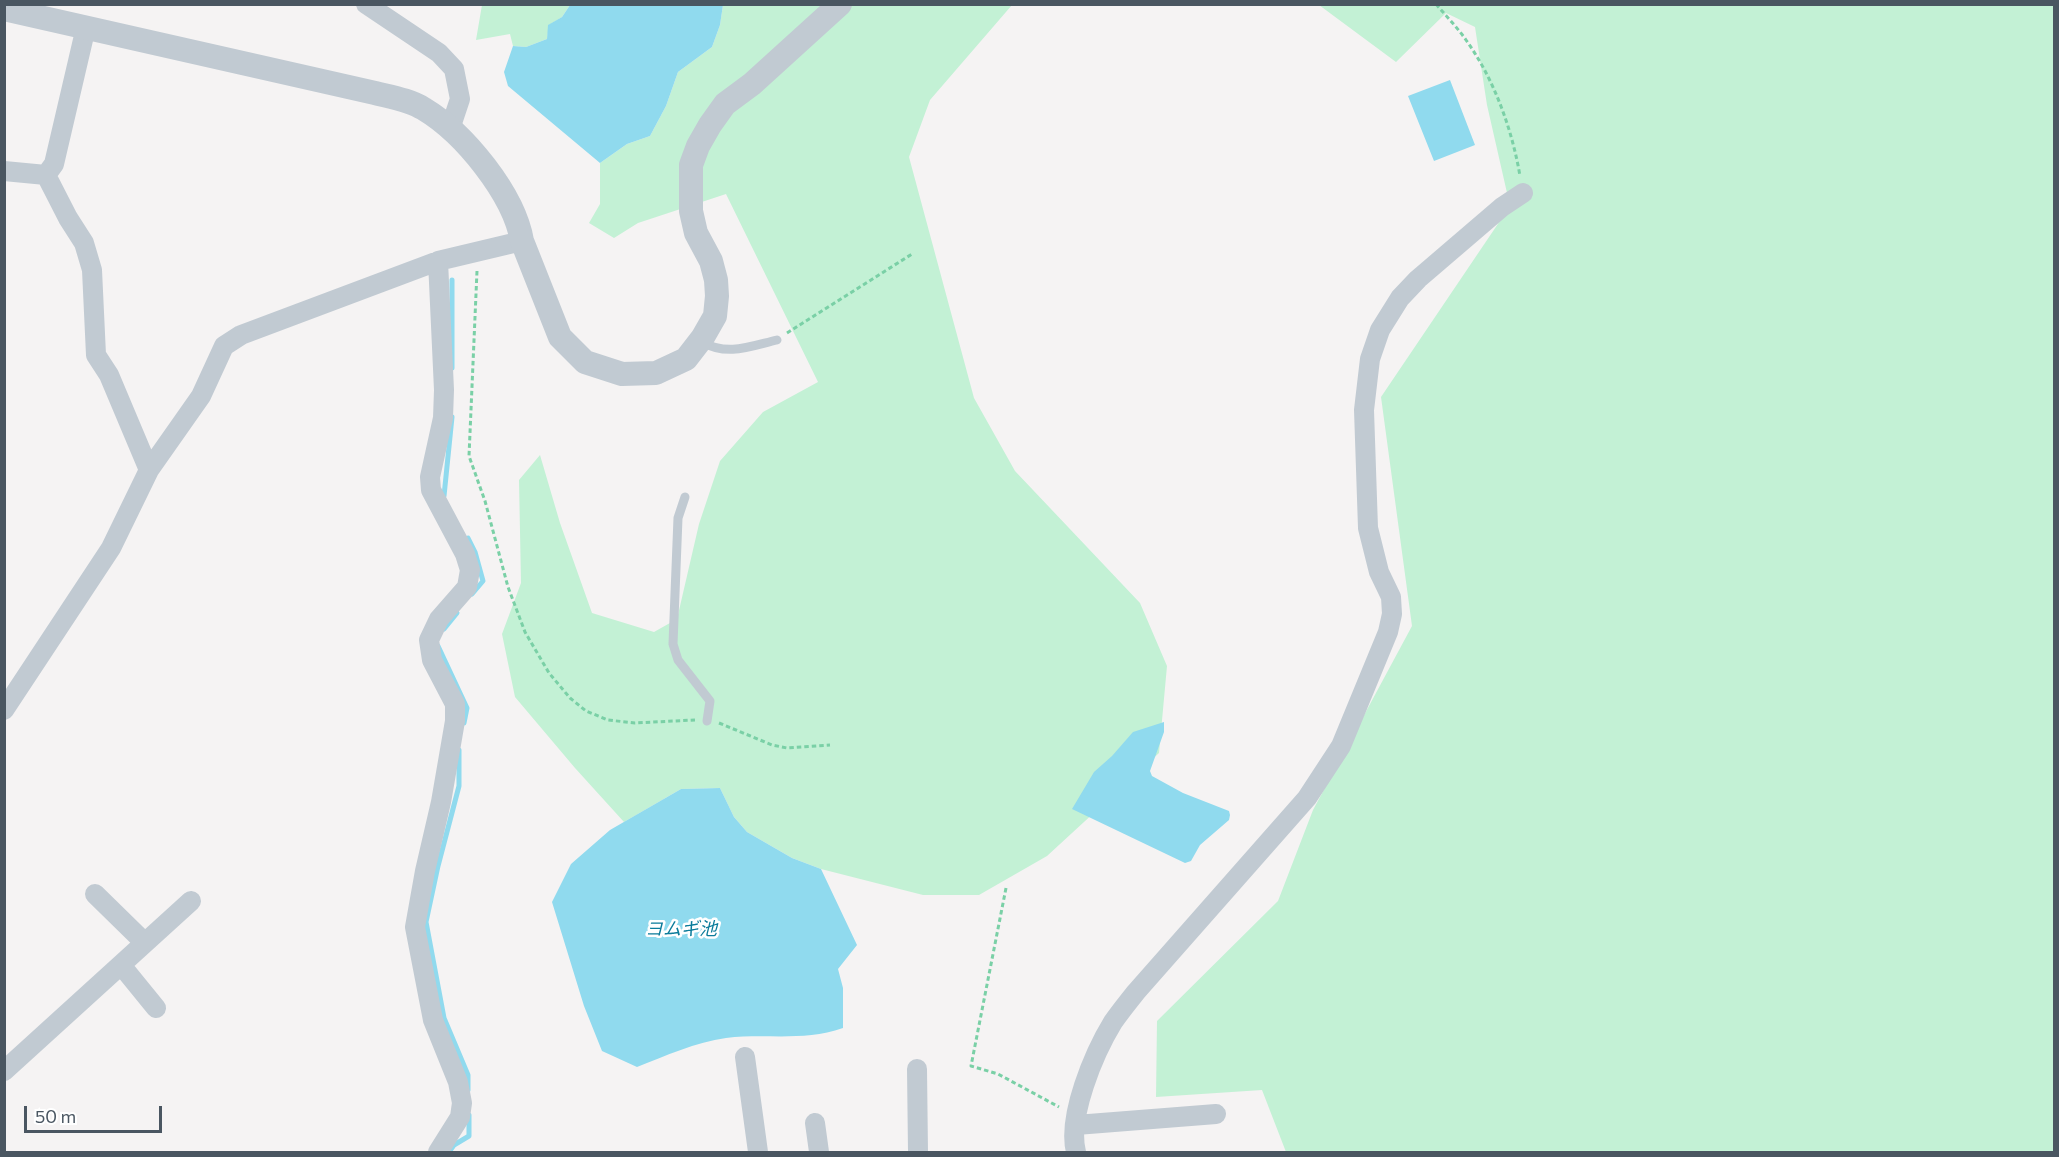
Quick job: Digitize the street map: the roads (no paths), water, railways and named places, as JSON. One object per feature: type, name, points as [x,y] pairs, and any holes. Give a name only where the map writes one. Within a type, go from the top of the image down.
[{"type":"street","points":[[366,4],[440,53],[454,69],[460,99],[450,129]]},
{"type":"street","points":[[4,9],[375,93],[422,107],[450,129],[486,167],[513,212],[560,337],[585,362],[622,374],[656,373],[686,359],[715,315],[716,280],[711,261],[696,233],[691,212],[691,165],[710,125],[725,104],[752,84],[840,4]]},
{"type":"street","points":[[46,175],[54,164],[86,27]]},
{"type":"street","points":[[4,171],[46,175]]},
{"type":"street","points":[[46,175],[84,243],[92,270],[96,355],[109,375],[149,470]]},
{"type":"street","points":[[1076,1152],[1073,1141],[1086,1080],[1113,1022],[1136,992],[1307,798],[1341,746],[1388,632],[1392,614],[1391,597],[1379,572],[1368,528],[1364,410],[1370,360],[1380,330],[1400,298],[1427,272],[1502,207],[1523,193]]},
{"type":"street","points":[[4,710],[111,548],[149,470],[201,396],[224,346],[241,334],[438,261],[522,241]]},
{"type":"street","points":[[438,261],[444,390],[443,418],[430,477],[431,490],[465,554],[470,570],[467,586],[439,619],[429,640],[432,660],[455,704],[455,721],[415,927],[433,1020],[458,1082],[462,1102],[459,1117],[438,1152]]},
{"type":"street","points":[[95,894],[145,943]]},
{"type":"street","points":[[5,1070],[191,901]]},
{"type":"street","points":[[121,964],[156,1008]]},
{"type":"street","points":[[745,1057],[758,1152]]},
{"type":"street","points":[[917,1069],[918,1152]]},
{"type":"street","points":[[1076,1121],[1216,1114]]},
{"type":"street","points":[[815,1123],[819,1152]]},
{"type":"lane","points":[[700,341],[714,348],[726,350],[777,340]]},
{"type":"lane","points":[[685,497],[678,518],[673,644],[678,660],[710,701],[707,721]]},
{"type":"water","points":[[570,5],[723,5],[720,25],[712,47],[678,72],[666,106],[650,136],[627,144],[600,163],[508,86],[504,72],[513,46],[526,47],[547,39],[548,25],[562,17]]},
{"type":"water","points":[[1450,80],[1475,145],[1434,161],[1408,96]]},
{"type":"water","points":[[1164,722],[1164,732],[1150,771],[1152,776],[1183,793],[1229,811],[1230,815],[1229,820],[1200,845],[1191,861],[1185,863],[1072,809],[1094,772],[1133,732]]},
{"type":"water","name":"ヨムギ池","points":[[720,788],[734,817],[747,832],[792,858],[821,869],[857,945],[838,969],[843,988],[843,1028],[813,1035],[715,1040],[637,1067],[602,1051],[584,1006],[552,902],[571,864],[610,830],[681,789]]},
{"type":"waterway","points":[[452,280],[452,368]]},
{"type":"waterway","points":[[444,496],[452,417]]},
{"type":"waterway","points":[[468,538],[475,552],[483,581],[472,594]]},
{"type":"waterway","points":[[444,629],[457,613]]},
{"type":"waterway","points":[[438,646],[467,708],[464,723]]},
{"type":"waterway","points":[[459,750],[459,786],[426,922],[444,1018],[468,1075],[468,1090]]},
{"type":"waterway","points":[[449,1152],[454,1145],[469,1136],[469,1115]]}]
